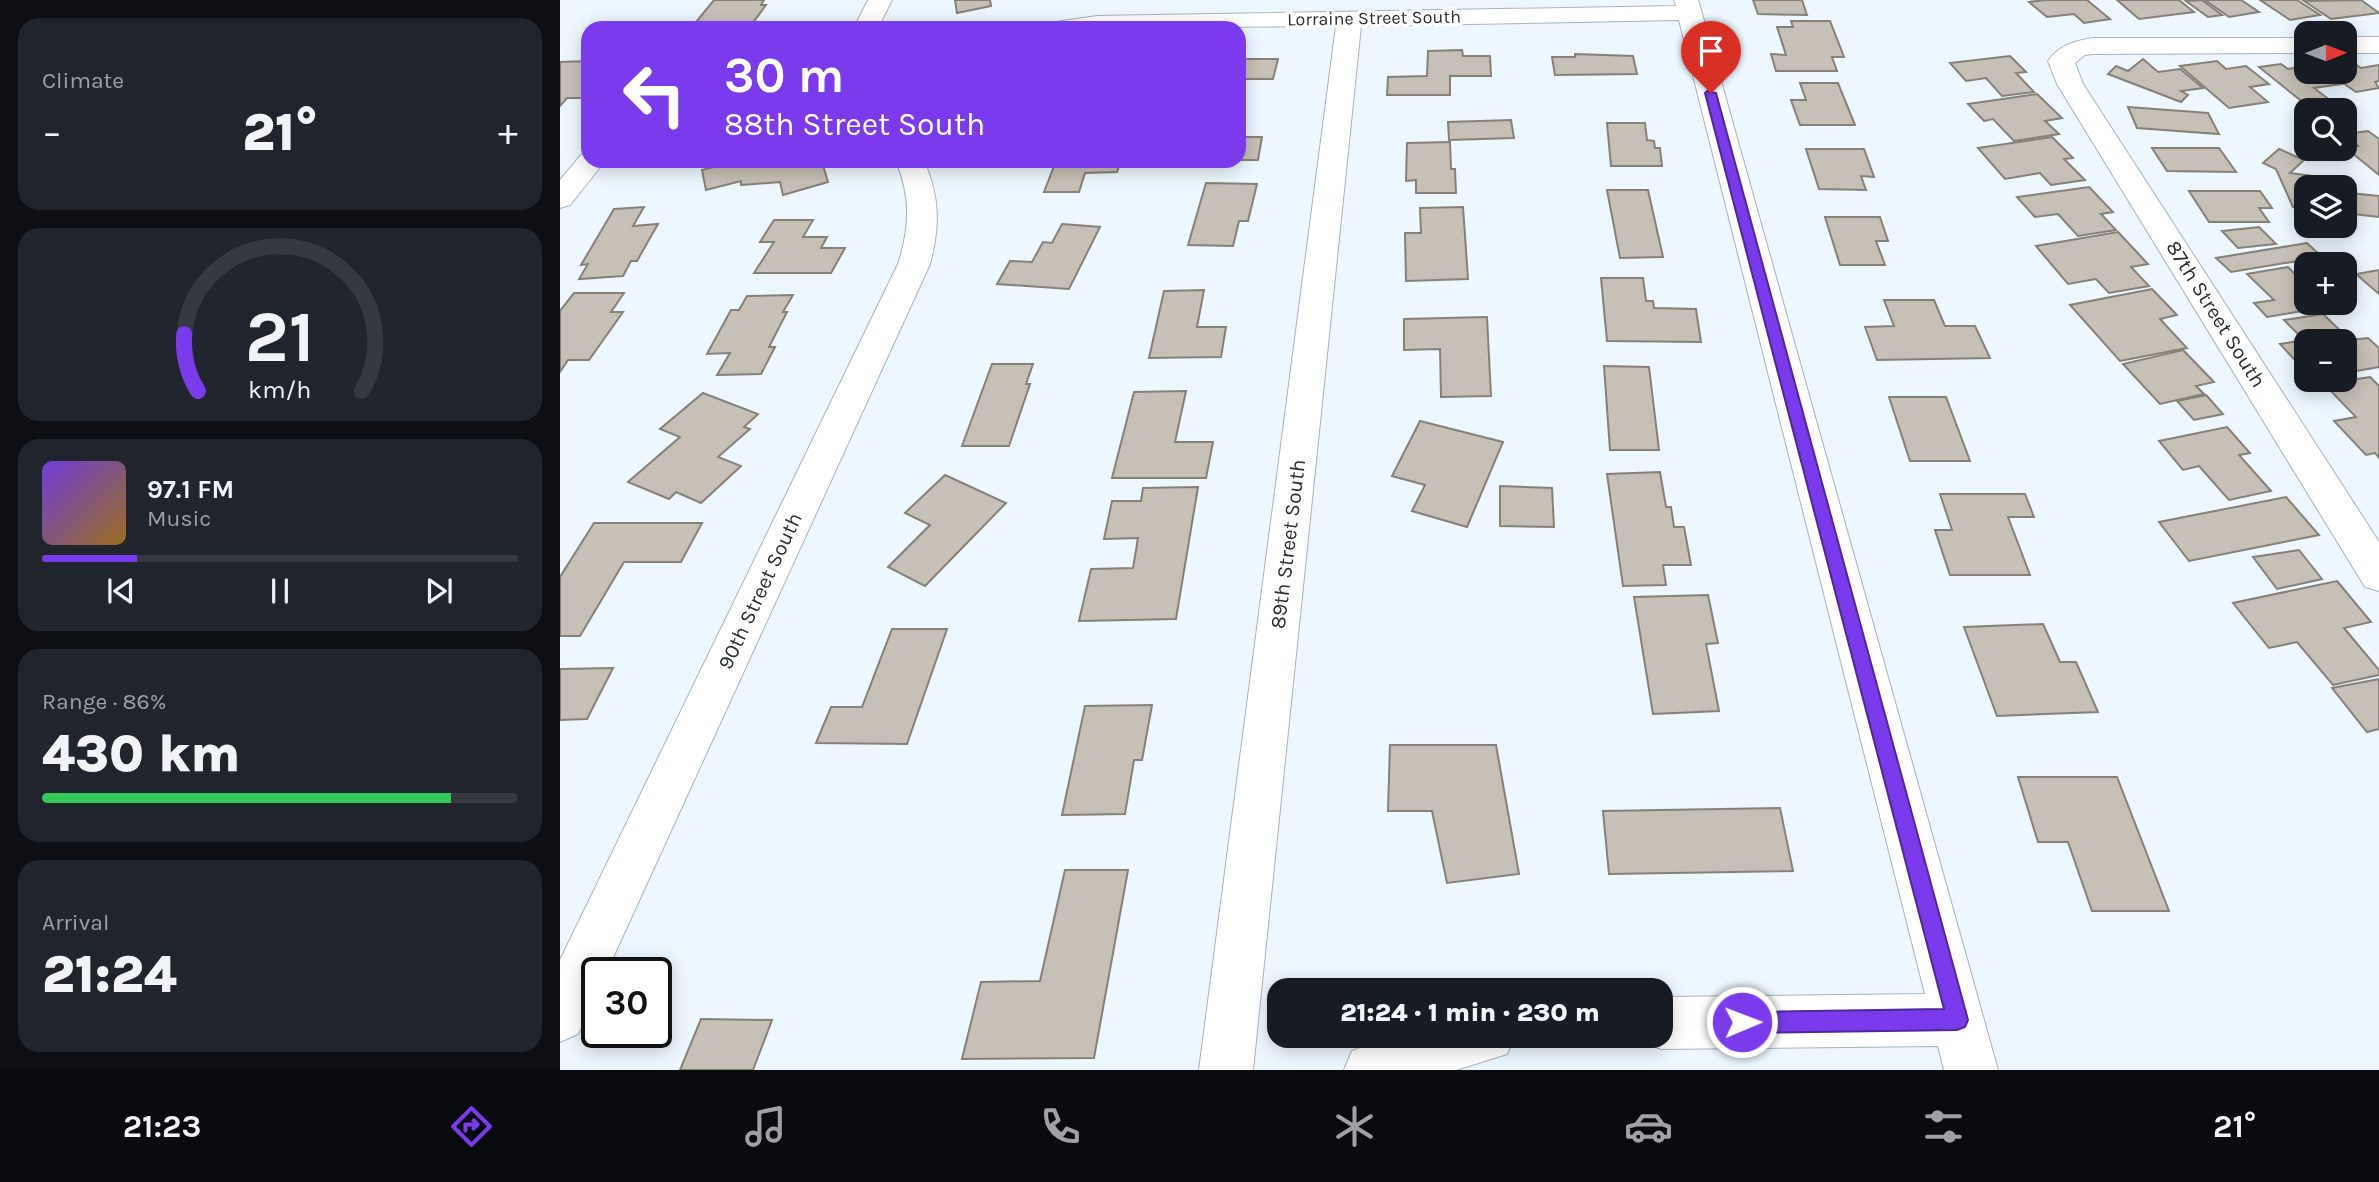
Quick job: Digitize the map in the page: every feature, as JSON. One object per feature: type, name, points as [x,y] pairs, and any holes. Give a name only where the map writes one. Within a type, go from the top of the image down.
[{"type":"street","points":[[870,21],[880,0]]},
{"type":"street","points":[[1688,7],[1971,1070]]},
{"type":"street","name":"Lorraine Street South","points":[[1223,21],[1688,7]]},
{"type":"street","name":"89th Street South","points":[[1226,1070],[1349,19]]},
{"type":"street","name":"87th Street South","points":[[2294,45],[2109,45],[2077,48],[2061,61],[2070,84],[2379,575]]},
{"type":"street","points":[[2357,45],[2379,45]]},
{"type":"street","points":[[560,156],[581,156]]},
{"type":"street","points":[[560,199],[585,168]]},
{"type":"street","name":"90th Street South","points":[[560,1016],[915,264],[923,234],[925,208],[920,184],[912,168]]},
{"type":"street","points":[[1673,1023],[1957,1020]]},
{"type":"street","points":[[1371,1070],[1438,1048]]},
{"type":"building","points":[[714,0],[764,0],[761,5],[766,5],[754,21],[697,21]]},
{"type":"building","points":[[955,0],[990,0],[991,6],[957,13]]},
{"type":"building","points":[[1753,0],[1802,0],[1807,15],[1758,14]]},
{"type":"building","points":[[2087,0],[2110,19],[2084,23],[2074,14],[2047,17],[2029,2]]},
{"type":"building","points":[[2117,0],[2179,0],[2194,12],[2139,19]]},
{"type":"building","points":[[2202,0],[2222,15],[2208,17],[2186,1]]},
{"type":"building","points":[[2205,0],[2241,0],[2259,12],[2229,17]]},
{"type":"building","points":[[2260,0],[2297,0],[2320,15],[2290,20]]},
{"type":"building","points":[[2361,0],[2379,13],[2331,19],[2304,1]]},
{"type":"building","points":[[1791,21],[1830,21],[1844,57],[1832,57],[1837,71],[1776,71],[1771,54],[1786,55],[1777,27],[1793,27]]},
{"type":"building","points":[[1462,50],[1463,56],[1490,56],[1491,76],[1450,76],[1450,95],[1387,95],[1388,77],[1427,76],[1428,51]]},
{"type":"building","points":[[1575,54],[1633,56],[1637,74],[1555,75],[1552,57],[1575,57]]},
{"type":"building","points":[[2010,56],[2026,72],[2016,73],[2034,92],[2002,96],[1986,78],[1966,81],[1950,63]]},
{"type":"building","points":[[1246,59],[1278,59],[1273,79],[1246,79]]},
{"type":"building","points":[[2143,59],[2158,72],[2180,69],[2203,88],[2181,91],[2188,95],[2181,102],[2108,74],[2116,66],[2128,71]]},
{"type":"building","points":[[581,61],[581,98],[567,98],[560,106],[560,62]]},
{"type":"building","points":[[2217,61],[2226,69],[2246,66],[2269,84],[2250,87],[2268,102],[2229,108],[2180,66]]},
{"type":"building","points":[[2281,64],[2288,69],[2294,68],[2294,84],[2341,84],[2314,88],[2327,98],[2298,98],[2259,67]]},
{"type":"building","points":[[2357,65],[2361,68],[2379,65],[2379,81],[2375,82],[2379,88],[2356,92],[2344,84],[2357,84]]},
{"type":"building","points":[[1800,83],[1838,83],[1855,125],[1800,125],[1791,100],[1806,100]]},
{"type":"building","points":[[2037,94],[2062,118],[2045,121],[2059,134],[2014,141],[1993,119],[1984,121],[1968,104]]},
{"type":"building","points":[[2128,107],[2208,113],[2219,134],[2137,128]]},
{"type":"building","points":[[1511,120],[1514,138],[1449,140],[1448,122]]},
{"type":"building","points":[[1607,123],[1645,123],[1647,140],[1654,141],[1655,148],[1660,148],[1662,166],[1611,166]]},
{"type":"building","points":[[2368,131],[2379,139],[2379,175],[2357,157],[2357,132]]},
{"type":"building","points":[[1246,137],[1262,137],[1258,160],[1246,160]]},
{"type":"building","points":[[2052,137],[2073,158],[2064,159],[2085,180],[2051,185],[2040,173],[2005,179],[1978,148]]},
{"type":"building","points":[[1450,142],[1451,169],[1455,169],[1456,193],[1416,193],[1416,180],[1406,181],[1407,143]]},
{"type":"building","points":[[2152,148],[2219,148],[2236,172],[2167,171]]},
{"type":"building","points":[[1806,149],[1864,149],[1874,177],[1861,176],[1866,190],[1819,189]]},
{"type":"building","points":[[2279,149],[2294,156],[2294,161],[2303,161],[2290,173],[2305,175],[2294,175],[2294,207],[2276,169],[2263,163]]},
{"type":"building","points":[[824,168],[828,182],[783,195],[780,182],[741,185],[741,181],[706,190],[702,170]]},
{"type":"building","points":[[1053,168],[1118,168],[1117,172],[1085,173],[1079,192],[1044,192]]},
{"type":"building","points":[[1206,183],[1257,184],[1248,221],[1239,221],[1233,246],[1188,245]]},
{"type":"building","points":[[2089,187],[2113,212],[2101,214],[2116,230],[2078,236],[2058,214],[2035,217],[2017,197]]},
{"type":"building","points":[[1607,190],[1648,190],[1663,257],[1620,258]]},
{"type":"building","points":[[2189,191],[2260,191],[2272,208],[2259,208],[2269,222],[2209,222]]},
{"type":"building","points":[[2357,194],[2379,196],[2379,217],[2357,214]]},
{"type":"building","points":[[644,207],[633,226],[658,224],[637,261],[631,261],[623,276],[579,279],[588,264],[581,265],[614,209]]},
{"type":"building","points":[[1463,207],[1468,279],[1406,281],[1405,233],[1421,233],[1420,208]]},
{"type":"building","points":[[1825,217],[1880,217],[1888,241],[1876,241],[1885,265],[1840,265]]},
{"type":"building","points":[[774,220],[813,220],[803,237],[827,237],[821,248],[845,248],[831,273],[754,273],[774,242],[760,242]]},
{"type":"building","points":[[1062,224],[1100,227],[1069,289],[997,284],[1010,261],[1032,262],[1043,242],[1052,243]]},
{"type":"building","points":[[2259,227],[2276,244],[2238,248],[2222,231]]},
{"type":"building","points":[[2118,232],[2148,264],[2131,267],[2149,286],[2109,293],[2096,279],[2068,284],[2036,246]]},
{"type":"building","points":[[2307,243],[2317,252],[2294,252],[2294,262],[2231,272],[2216,258]]},
{"type":"building","points":[[2288,267],[2294,273],[2294,312],[2267,317],[2254,303],[2274,300],[2247,274]]},
{"type":"building","points":[[2379,270],[2379,294],[2357,275]]},
{"type":"building","points":[[1601,278],[1643,278],[1646,301],[1653,301],[1654,308],[1696,309],[1701,342],[1607,341]]},
{"type":"building","points":[[2152,289],[2177,315],[2160,319],[2187,348],[2120,361],[2070,305]]},
{"type":"building","points":[[1204,290],[1197,327],[1226,327],[1221,357],[1149,358],[1164,291]]},
{"type":"building","points":[[574,293],[624,293],[611,312],[623,312],[589,360],[568,360],[560,372],[560,311]]},
{"type":"building","points":[[793,295],[783,312],[787,312],[769,347],[775,347],[761,374],[717,375],[730,353],[707,354],[731,310],[739,310],[747,296]]},
{"type":"building","points":[[1884,300],[1934,300],[1945,326],[1975,326],[1990,358],[1877,360],[1865,327],[1894,326]]},
{"type":"building","points":[[2324,315],[2339,329],[2294,330],[2284,320]]},
{"type":"building","points":[[1487,317],[1491,396],[1441,397],[1440,349],[1404,350],[1404,319]]},
{"type":"building","points":[[2368,338],[2379,348],[2379,367],[2357,371],[2357,339]]},
{"type":"building","points":[[2294,342],[2294,359],[2280,344]]},
{"type":"building","points":[[2183,350],[2214,382],[2196,386],[2204,394],[2160,404],[2123,364]]},
{"type":"building","points":[[992,364],[1033,364],[1026,384],[1030,384],[1009,446],[962,446]]},
{"type":"building","points":[[1604,366],[1649,367],[1659,450],[1610,450]]},
{"type":"building","points":[[2370,377],[2379,386],[2379,458],[2375,453],[2366,455],[2334,421],[2356,417],[2332,392],[2357,392],[2357,379]]},
{"type":"building","points":[[1186,391],[1175,442],[1213,442],[1206,478],[1112,478],[1134,392]]},
{"type":"building","points":[[703,393],[758,414],[744,427],[750,429],[718,457],[741,466],[701,503],[676,492],[669,499],[628,482],[680,437],[660,429]]},
{"type":"building","points":[[2206,395],[2223,414],[2194,420],[2177,401]]},
{"type":"building","points":[[1889,397],[1946,397],[1970,461],[1910,461]]},
{"type":"building","points":[[1420,421],[1503,442],[1467,527],[1412,511],[1425,485],[1392,476]]},
{"type":"building","points":[[2227,427],[2250,453],[2239,455],[2271,491],[2229,500],[2199,466],[2183,470],[2159,441]]},
{"type":"building","points":[[1660,472],[1666,507],[1671,507],[1674,527],[1684,527],[1691,565],[1663,565],[1666,585],[1623,586],[1607,474]]},
{"type":"building","points":[[945,475],[1006,503],[925,586],[888,567],[930,525],[905,513]]},
{"type":"building","points":[[1500,486],[1552,488],[1554,527],[1500,526]]},
{"type":"building","points":[[1198,487],[1176,619],[1079,621],[1091,569],[1133,568],[1138,538],[1104,539],[1112,501],[1141,501],[1143,488]]},
{"type":"building","points":[[1940,494],[2025,494],[2034,517],[2008,517],[2030,575],[1950,575],[1935,530],[1952,530]]},
{"type":"building","points":[[2286,497],[2319,535],[2189,561],[2159,522]]},
{"type":"building","points":[[594,523],[702,523],[681,562],[624,562],[580,636],[560,636],[560,577]]},
{"type":"building","points":[[2299,550],[2322,579],[2277,589],[2253,557]]},
{"type":"building","points":[[2337,581],[2371,622],[2344,628],[2379,670],[2379,675],[2333,685],[2297,642],[2269,648],[2233,603]]},
{"type":"building","points":[[1708,595],[1718,643],[1706,644],[1719,711],[1653,714],[1634,597]]},
{"type":"building","points":[[2043,624],[2060,662],[2076,662],[2098,712],[1997,716],[1964,627]]},
{"type":"building","points":[[892,629],[947,629],[907,744],[816,743],[831,707],[862,707]]},
{"type":"building","points":[[613,668],[587,719],[560,720],[560,669]]},
{"type":"building","points":[[2379,679],[2379,729],[2367,732],[2332,688]]},
{"type":"building","points":[[1152,705],[1142,760],[1134,760],[1125,814],[1062,815],[1085,706]]},
{"type":"building","points":[[1390,745],[1496,745],[1519,874],[1447,883],[1432,811],[1388,811]]},
{"type":"building","points":[[2018,777],[2117,777],[2169,911],[2092,911],[2068,842],[2038,842]]},
{"type":"building","points":[[1780,808],[1793,871],[1609,874],[1603,811]]},
{"type":"building","points":[[1065,870],[1128,870],[1094,1058],[962,1059],[981,982],[1040,981]]},
{"type":"building","points":[[701,1019],[772,1020],[753,1070],[680,1070]]},
{"type":"route","points":[[1711,93],[1957,1020],[1742,1022]]}]
